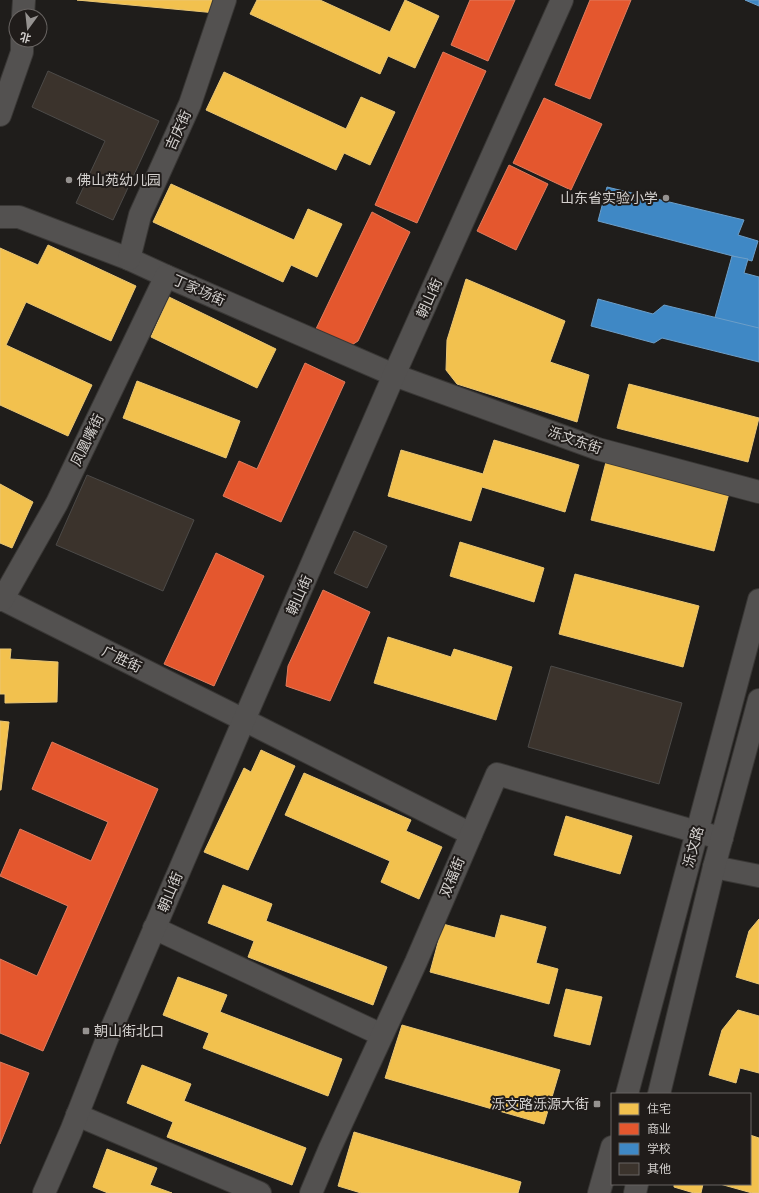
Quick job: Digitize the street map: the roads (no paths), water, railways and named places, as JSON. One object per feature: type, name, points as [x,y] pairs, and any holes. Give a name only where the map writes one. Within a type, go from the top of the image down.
[{"type":"street","name":"吉庆街","points":[[129,259],[140,215],[190,104],[225,0]]},
{"type":"street","name":"朝山街","points":[[44,1193],[107,1039],[244,720],[394,376],[562,0]]},
{"type":"street","points":[[0,115],[22,52],[22,48]]},
{"type":"street","name":"丁家场街","points":[[0,218],[19,217],[129,259],[394,376]]},
{"type":"street","name":"凤凰嘴街","points":[[1,599],[57,503],[166,276]]},
{"type":"street","name":"泺文东街","points":[[394,376],[598,449],[759,492]]},
{"type":"street","name":"广胜街","points":[[1,599],[471,834]]},
{"type":"street","name":"泺文路","points":[[627,1093],[759,600]]},
{"type":"street","name":"泺文路","points":[[660,1093],[714,867],[759,700]]},
{"type":"street","name":"双福街","points":[[311,1193],[330,1148],[416,962],[497,774],[722,838]]},
{"type":"street","points":[[714,867],[759,876]]},
{"type":"street","points":[[154,928],[382,1035]]},
{"type":"street","points":[[77,1115],[260,1193]]},
{"type":"street","points":[[599,1193],[611,1150]]},
{"type":"place","name":"佛山苑幼儿园","points":[[69,180]]},
{"type":"place","name":"山东省实验小学","points":[[666,198]]},
{"type":"place","name":"朝山街北口","points":[[86,1031]]},
{"type":"place","name":"泺文路泺源大街","points":[[597,1104]]}]
